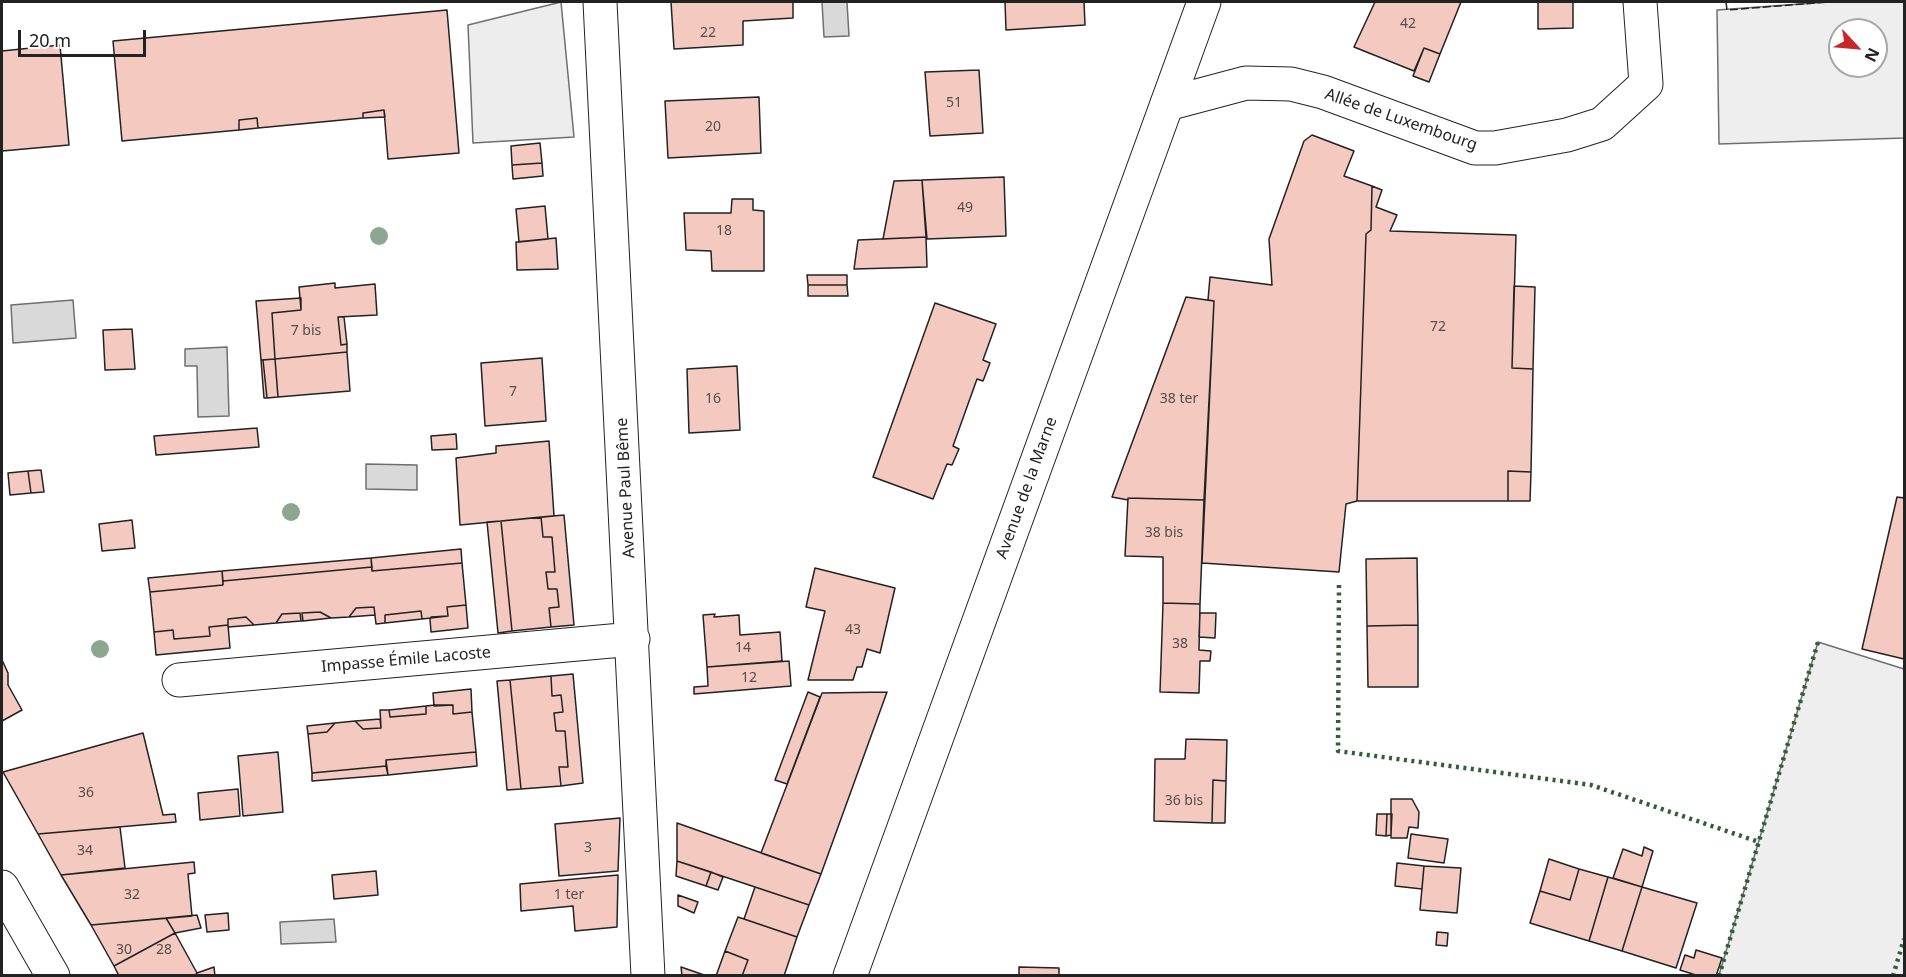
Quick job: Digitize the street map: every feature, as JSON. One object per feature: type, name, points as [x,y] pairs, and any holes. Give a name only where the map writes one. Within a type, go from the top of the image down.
[{"type":"street","name":"Avenue Paul Bême","points":[[600,2],[648,975]]},
{"type":"street","name":"Avenue de la Marne","points":[[850,975],[1204,2]]},
{"type":"street","name":"Allée de Luxembourg","points":[[1167,104],[1246,83],[1291,84],[1323,92],[1474,148],[1495,148],[1567,135],[1602,124],[1646,84],[1640,2]]},
{"type":"street","name":"Impasse Émile Lacoste","points":[[179,680],[633,639]]},
{"type":"street","points":[[2,887],[53,975]]},
{"type":"shaded area","points":[[561,2],[574,137],[473,143],[468,25]]},
{"type":"shaded area","points":[[822,2],[847,2],[849,36],[824,37]]},
{"type":"shaded area","points":[[1828,2],[1904,2],[1904,138],[1719,144],[1717,10]]},
{"type":"shaded area","points":[[73,300],[76,338],[13,343],[11,305]]},
{"type":"shaded area","points":[[227,347],[229,416],[198,417],[197,366],[185,366],[185,349]]},
{"type":"shaded area","points":[[366,464],[417,465],[417,490],[366,489]]},
{"type":"shaded area","points":[[1818,642],[1904,669],[1904,975],[1719,975]]},
{"type":"shaded area","points":[[334,919],[336,942],[281,944],[280,922]]},
{"type":"building","points":[[671,2],[793,2],[793,18],[743,21],[743,45],[674,49]]},
{"type":"building","points":[[1005,2],[1084,2],[1085,25],[1006,30]]},
{"type":"building","points":[[1375,2],[1461,2],[1440,54],[1424,48],[1414,71],[1354,47]]},
{"type":"building","points":[[1538,2],[1573,2],[1573,28],[1538,29]]},
{"type":"building","points":[[447,10],[459,153],[388,159],[384,110],[363,113],[363,118],[258,128],[257,118],[239,120],[239,130],[122,141],[113,41]]},
{"type":"building","points":[[60,45],[69,145],[2,151],[2,51]]},
{"type":"building","points":[[1424,48],[1440,54],[1429,82],[1413,76]]},
{"type":"building","points":[[979,70],[983,133],[930,136],[925,72]]},
{"type":"building","points":[[759,97],[761,153],[668,158],[665,101]]},
{"type":"building","points":[[384,110],[385,117],[363,118],[363,113]]},
{"type":"building","points":[[257,118],[258,128],[239,130],[239,120]]},
{"type":"building","points":[[1312,135],[1354,151],[1344,176],[1372,186],[1371,230],[1366,234],[1357,501],[1346,504],[1339,572],[1202,563],[1214,301],[1208,300],[1210,277],[1272,285],[1269,239],[1304,141]]},
{"type":"building","points":[[540,143],[542,163],[512,165],[511,146]]},
{"type":"building","points":[[542,163],[543,176],[513,179],[512,165]]},
{"type":"building","points":[[1004,177],[1006,236],[927,239],[922,180]]},
{"type":"building","points":[[922,180],[926,237],[883,239],[894,181]]},
{"type":"building","points":[[1372,186],[1382,190],[1376,207],[1397,215],[1390,231],[1516,235],[1512,368],[1533,369],[1531,472],[1508,471],[1508,501],[1357,501],[1366,234],[1371,230]]},
{"type":"building","points":[[732,199],[753,199],[753,210],[764,211],[764,271],[712,271],[711,251],[686,250],[684,213],[731,213]]},
{"type":"building","points":[[545,206],[548,239],[519,242],[516,209]]},
{"type":"building","points":[[926,237],[927,267],[854,269],[858,240]]},
{"type":"building","points":[[556,238],[558,269],[517,270],[516,242]]},
{"type":"building","points":[[807,275],[847,275],[847,285],[808,285]]},
{"type":"building","points":[[335,283],[335,288],[375,284],[377,315],[338,317],[341,345],[347,344],[347,352],[275,359],[272,313],[301,310],[299,287]]},
{"type":"building","points":[[808,285],[847,285],[848,296],[808,296]]},
{"type":"building","points":[[1514,286],[1535,287],[1533,369],[1512,368]]},
{"type":"building","points":[[1186,297],[1214,301],[1204,500],[1128,498],[1128,500],[1112,497]]},
{"type":"building","points":[[301,298],[301,310],[272,313],[275,359],[261,360],[256,301]]},
{"type":"building","points":[[935,303],[996,324],[983,360],[990,363],[983,381],[977,379],[953,446],[959,449],[952,465],[947,464],[933,499],[873,477]]},
{"type":"building","points":[[338,317],[344,317],[347,344],[341,345]]},
{"type":"building","points":[[132,329],[135,369],[105,370],[103,330]]},
{"type":"building","points":[[347,352],[350,391],[278,397],[275,359]]},
{"type":"building","points":[[542,358],[546,421],[485,426],[481,363]]},
{"type":"building","points":[[275,359],[278,397],[267,398],[263,360]]},
{"type":"building","points":[[261,360],[263,360],[267,398],[264,398]]},
{"type":"building","points":[[737,366],[740,430],[689,433],[687,369]]},
{"type":"building","points":[[257,428],[259,447],[156,455],[154,436]]},
{"type":"building","points":[[456,434],[457,449],[432,450],[431,436]]},
{"type":"building","points":[[549,441],[554,516],[460,525],[456,458],[496,453],[496,446]]},
{"type":"building","points":[[41,470],[44,492],[31,493],[28,471]]},
{"type":"building","points":[[28,471],[31,493],[10,495],[8,473]]},
{"type":"building","points":[[1508,471],[1531,472],[1530,501],[1508,501]]},
{"type":"building","points":[[1897,497],[1904,498],[1904,659],[1862,649]]},
{"type":"building","points":[[1128,498],[1204,500],[1200,604],[1163,603],[1163,557],[1125,556]]},
{"type":"building","points":[[564,515],[574,625],[551,627],[549,608],[559,607],[557,589],[548,589],[546,572],[555,572],[552,537],[543,537],[541,517]]},
{"type":"building","points":[[541,517],[543,537],[552,537],[555,572],[546,572],[548,589],[557,589],[559,607],[549,608],[551,627],[512,631],[501,521]]},
{"type":"building","points":[[132,520],[135,548],[102,551],[99,524]]},
{"type":"building","points":[[501,521],[512,631],[498,633],[487,522]]},
{"type":"building","points":[[461,549],[462,563],[372,571],[371,558]]},
{"type":"building","points":[[371,558],[372,567],[223,581],[222,571]]},
{"type":"building","points":[[1417,558],[1418,625],[1367,626],[1366,559]]},
{"type":"building","points":[[462,563],[466,605],[447,607],[448,616],[422,619],[421,611],[385,615],[385,623],[376,624],[374,607],[356,608],[349,617],[331,618],[320,612],[302,613],[303,621],[301,621],[300,613],[282,614],[276,623],[254,625],[246,617],[228,619],[228,625],[209,627],[210,636],[174,639],[173,630],[154,632],[150,592],[223,585],[223,581],[372,567],[372,571]]},
{"type":"building","points":[[815,568],[895,588],[880,653],[867,649],[862,667],[857,667],[853,680],[808,680],[825,611],[806,607]]},
{"type":"building","points":[[222,571],[223,585],[150,592],[148,578]]},
{"type":"building","points":[[1163,603],[1200,604],[1199,650],[1211,651],[1210,661],[1200,661],[1199,693],[1160,692]]},
{"type":"building","points":[[466,605],[468,628],[431,632],[431,617],[448,616],[447,607]]},
{"type":"building","points":[[374,607],[375,615],[349,617],[356,608]]},
{"type":"building","points":[[421,611],[422,619],[385,623],[385,615]]},
{"type":"building","points":[[320,612],[331,618],[303,621],[302,613]]},
{"type":"building","points":[[300,613],[301,621],[276,623],[282,614]]},
{"type":"building","points":[[1200,613],[1216,613],[1215,638],[1199,637]]},
{"type":"building","points":[[715,614],[714,617],[739,615],[740,635],[780,632],[782,661],[707,667],[703,615]]},
{"type":"building","points":[[246,617],[254,625],[228,627],[228,619]]},
{"type":"building","points":[[228,625],[230,648],[156,655],[154,632],[173,630],[174,639],[210,636],[209,627]]},
{"type":"building","points":[[1418,625],[1418,687],[1368,687],[1367,626]]},
{"type":"building","points":[[2,660],[8,673],[8,685],[22,710],[2,721]]},
{"type":"building","points":[[789,661],[791,686],[694,694],[694,687],[708,686],[707,667]]},
{"type":"building","points":[[573,674],[583,783],[561,786],[559,767],[568,767],[565,731],[556,731],[554,713],[563,712],[561,695],[552,696],[551,676]]},
{"type":"building","points":[[551,676],[552,696],[561,695],[563,712],[554,713],[556,731],[565,731],[568,767],[559,767],[561,786],[521,789],[510,680]]},
{"type":"building","points":[[510,680],[521,789],[507,790],[497,681]]},
{"type":"building","points":[[471,689],[472,712],[453,714],[453,705],[434,706],[433,693]]},
{"type":"building","points":[[808,692],[820,697],[787,784],[775,780]]},
{"type":"building","points":[[887,692],[821,874],[761,853],[822,693]]},
{"type":"building","points":[[453,705],[453,714],[472,712],[476,752],[386,760],[386,766],[312,773],[308,734],[327,732],[335,723],[355,721],[363,729],[381,728],[380,710],[389,710],[390,717],[426,714],[426,706]]},
{"type":"building","points":[[426,706],[426,714],[390,717],[389,710]]},
{"type":"building","points":[[380,719],[381,728],[363,729],[355,721]]},
{"type":"building","points":[[335,723],[327,732],[308,734],[307,726]]},
{"type":"building","points":[[143,733],[163,815],[175,814],[176,822],[38,834],[3,772]]},
{"type":"building","points":[[1186,739],[1227,740],[1226,781],[1213,780],[1212,823],[1154,821],[1155,759],[1185,759]]},
{"type":"building","points":[[278,752],[283,812],[243,816],[238,756]]},
{"type":"building","points":[[476,752],[477,766],[388,775],[386,760]]},
{"type":"building","points":[[386,766],[388,775],[312,781],[312,773]]},
{"type":"building","points":[[1213,780],[1226,781],[1225,823],[1212,823]]},
{"type":"building","points":[[238,789],[240,816],[200,820],[198,793]]},
{"type":"building","points":[[1391,799],[1412,799],[1419,812],[1418,828],[1409,827],[1407,838],[1391,838]]},
{"type":"building","points":[[1377,814],[1387,814],[1386,836],[1376,835]]},
{"type":"building","points":[[1387,814],[1392,814],[1391,835],[1386,836]]},
{"type":"building","points":[[620,818],[618,871],[559,876],[555,824]]},
{"type":"building","points":[[677,823],[821,874],[809,905],[677,861]]},
{"type":"building","points":[[120,827],[125,868],[61,875],[38,834]]},
{"type":"building","points":[[1411,834],[1448,839],[1444,863],[1408,858]]},
{"type":"building","points":[[1644,847],[1653,851],[1642,887],[1613,878],[1623,849],[1642,856]]},
{"type":"building","points":[[1549,859],[1579,869],[1570,900],[1540,891]]},
{"type":"building","points":[[677,861],[711,872],[706,886],[676,876]]},
{"type":"building","points":[[194,862],[195,873],[188,874],[192,916],[91,925],[61,875]]},
{"type":"building","points":[[1397,863],[1424,866],[1422,889],[1395,886]]},
{"type":"building","points":[[1424,866],[1461,868],[1457,913],[1420,910]]},
{"type":"building","points":[[1579,869],[1608,877],[1589,941],[1530,923],[1540,891],[1570,900]]},
{"type":"building","points":[[376,871],[378,895],[334,899],[332,875]]},
{"type":"building","points":[[711,872],[723,877],[718,890],[706,886]]},
{"type":"building","points":[[618,875],[617,927],[575,931],[573,906],[521,911],[520,884]]},
{"type":"building","points":[[1608,877],[1642,887],[1622,951],[1589,941]]},
{"type":"building","points":[[755,887],[809,905],[797,937],[744,919]]},
{"type":"building","points":[[1642,887],[1697,903],[1676,968],[1622,951]]},
{"type":"building","points":[[678,895],[698,902],[694,913],[678,906]]},
{"type":"building","points":[[228,913],[229,930],[207,932],[205,915]]},
{"type":"building","points":[[197,915],[201,928],[175,933],[166,918]]},
{"type":"building","points":[[738,917],[797,937],[784,976],[742,976],[748,960],[725,951]]},
{"type":"building","points":[[166,918],[175,933],[114,966],[91,925]]},
{"type":"building","points":[[1437,932],[1448,933],[1447,946],[1436,945]]},
{"type":"building","points":[[175,933],[197,973],[194,976],[119,976],[114,966]]},
{"type":"building","points":[[1696,950],[1722,958],[1716,976],[1699,976],[1680,970],[1685,955],[1694,958]]},
{"type":"building","points":[[725,951],[748,960],[742,976],[716,976]]},
{"type":"building","points":[[214,967],[215,976],[194,976],[197,973]]},
{"type":"building","points":[[681,967],[707,976],[682,976]]},
{"type":"building","points":[[1019,967],[1059,968],[1059,976],[1019,976]]},
{"type":"hedge","points":[[1339,585],[1338,751],[1591,785],[1759,842]]},
{"type":"hedge","points":[[1719,976],[1818,642]]},
{"type":"hedge","points":[[1893,976],[1904,939]]},
{"type":"fence","points":[[1726,2],[1727,10],[1828,2]]}]
